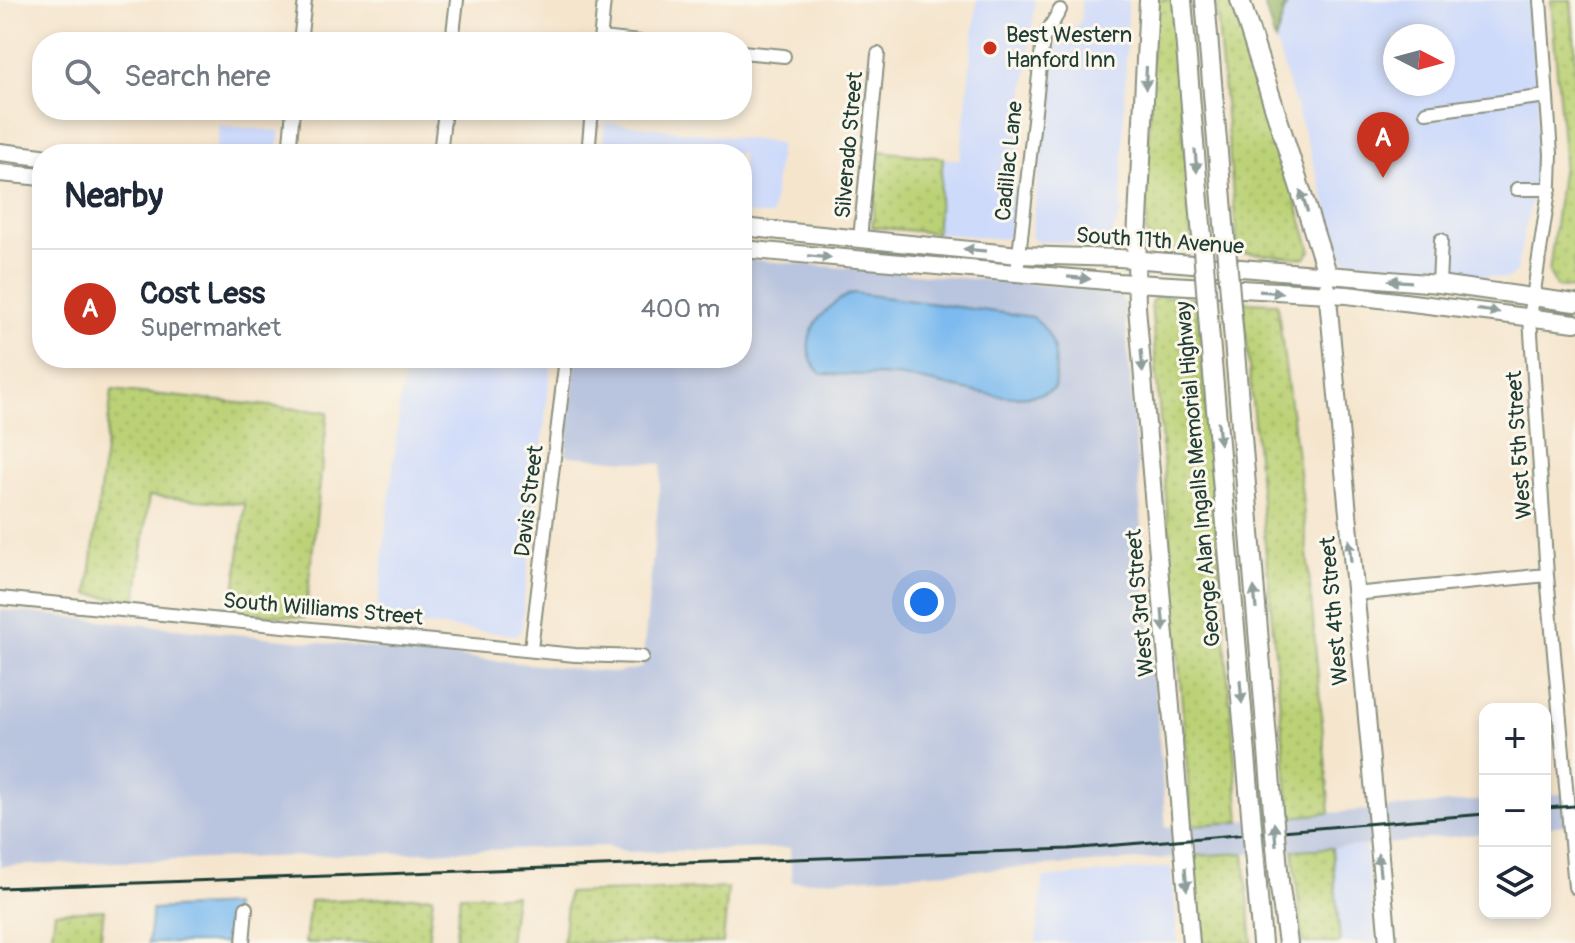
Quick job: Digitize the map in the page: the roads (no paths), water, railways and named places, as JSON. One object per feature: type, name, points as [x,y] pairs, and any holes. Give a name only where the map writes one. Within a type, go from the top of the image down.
[{"type":"highway","points":[[1136,260],[1149,0]]},
{"type":"highway","name":"George Alan Ingalls Memorial Highway","points":[[1182,0],[1262,943]]},
{"type":"highway","points":[[1205,0],[1286,943]]},
{"type":"highway","points":[[1240,0],[1328,276]]},
{"type":"main road","points":[[0,152],[32,156]]},
{"type":"main road","points":[[0,173],[32,176]]},
{"type":"main road","name":"South 11th Avenue","points":[[752,228],[1019,255],[1136,260],[1439,284],[1575,303]]},
{"type":"main road","name":"South 11th Avenue","points":[[752,250],[1137,283],[1435,304],[1575,323]]},
{"type":"main road","name":"West 3rd Street","points":[[1136,260],[1191,943]]},
{"type":"main road","name":"West 4th Street","points":[[1328,276],[1327,295],[1388,943]]},
{"type":"street","points":[[301,32],[305,0]]},
{"type":"street","points":[[453,32],[457,0]]},
{"type":"street","points":[[601,32],[604,0]]},
{"type":"street","name":"West 5th Street","points":[[1540,0],[1551,154],[1550,189],[1530,318],[1547,575],[1575,887]]},
{"type":"street","name":"Cadillac Lane","points":[[1017,273],[1043,39],[1060,10]]},
{"type":"street","points":[[752,53],[784,56]]},
{"type":"street","name":"Silverado Street","points":[[860,239],[878,54]]},
{"type":"street","points":[[1426,112],[1547,96]]},
{"type":"street","points":[[290,144],[292,120]]},
{"type":"street","points":[[441,144],[444,120]]},
{"type":"street","points":[[589,144],[591,120]]},
{"type":"street","points":[[1517,189],[1550,189]]},
{"type":"street","points":[[1439,284],[1441,240]]},
{"type":"street","name":"Davis Street","points":[[531,649],[565,368]]},
{"type":"street","points":[[1354,594],[1547,575]]},
{"type":"street","name":"South Williams Street","points":[[0,598],[575,655],[642,657]]},
{"type":"street","points":[[243,943],[246,908]]},
{"type":"water","points":[[853,293],[1033,317],[1047,332],[1054,349],[1054,389],[1038,395],[1000,396],[902,377],[821,374],[812,362],[809,350],[814,327],[830,306]]},
{"type":"water","points":[[233,905],[231,943],[148,943],[152,909]]},
{"type":"railway","points":[[1551,808],[1575,806]]},
{"type":"railway","points":[[0,888],[1069,849],[1479,815]]},
{"type":"place","name":"Best Western Hanford Inn","points":[[990,48]]},
{"type":"place","name":"Cost Less","points":[[1383,178]]}]
